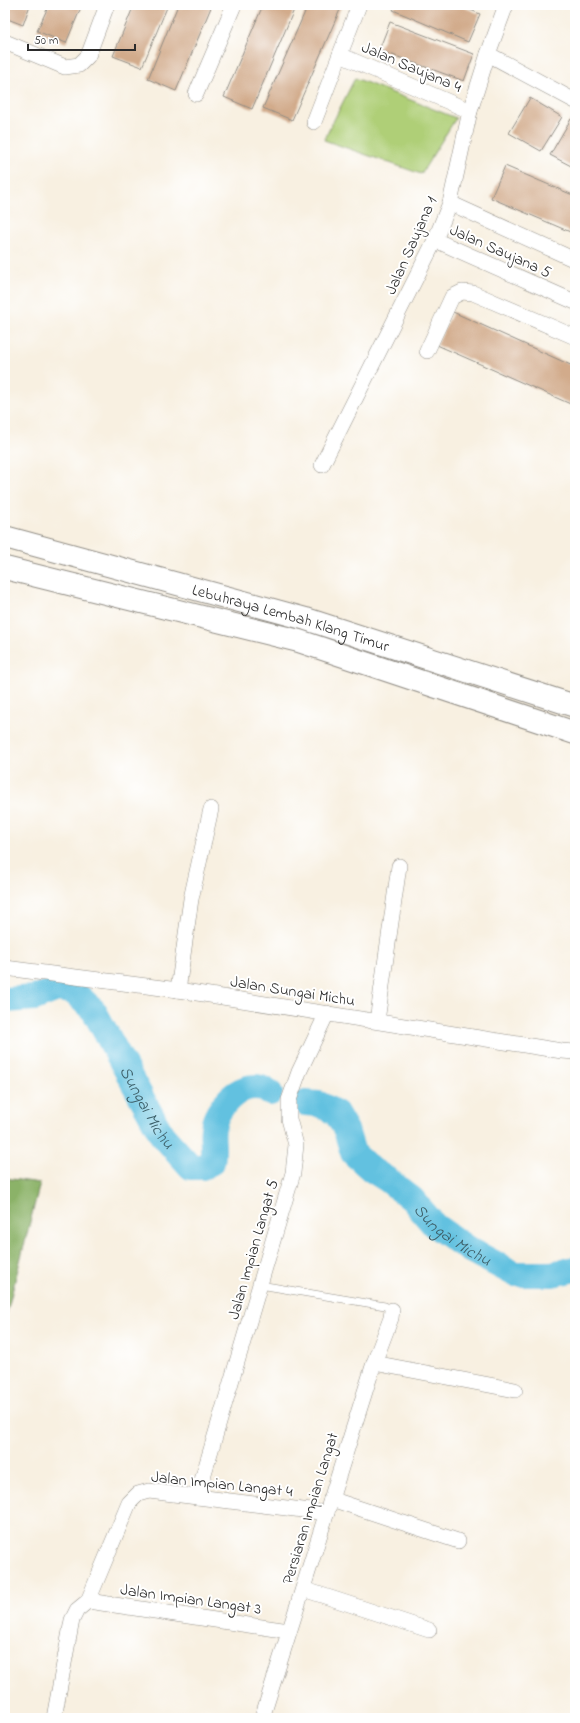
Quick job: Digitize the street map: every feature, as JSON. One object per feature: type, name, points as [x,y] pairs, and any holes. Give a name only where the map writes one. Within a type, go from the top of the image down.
[{"type":"highway","name":"Lebuhraya Lembah Klang Timur","points":[[5,537],[306,619],[575,706]]},
{"type":"highway","name":"Lebuhraya Lembah Klang Timur","points":[[5,568],[299,641],[575,733]]},
{"type":"street","points":[[5,42],[65,67],[79,65],[88,56],[107,5]]},
{"type":"street","points":[[196,94],[234,5]]},
{"type":"street","points":[[314,122],[359,5]]},
{"type":"street","name":"Jalan Saujana 1","points":[[322,465],[435,240],[450,203],[470,111],[488,54],[506,5]]},
{"type":"street","points":[[488,54],[575,101]]},
{"type":"street","name":"Jalan Saujana 4","points":[[340,55],[470,111]]},
{"type":"street","name":"Jalan Saujana 5","points":[[450,203],[575,260]]},
{"type":"street","name":"Jalan Saujana 5","points":[[435,240],[575,302]]},
{"type":"street","points":[[427,351],[452,297],[462,292],[473,293],[575,337]]},
{"type":"street","points":[[178,990],[191,899],[211,809]]},
{"type":"street","points":[[377,1021],[399,866]]},
{"type":"street","name":"Jalan Sungai Michu","points":[[5,968],[178,990],[575,1052]]},
{"type":"street","name":"Jalan Impian Langat 5","points":[[197,1497],[293,1173],[296,1145],[289,1119],[289,1100],[299,1072],[327,1013]]},
{"type":"street","name":"Persiaran Impian Langat","points":[[262,1718],[374,1363],[391,1318],[392,1310]]},
{"type":"street","points":[[374,1363],[515,1390]]},
{"type":"street","name":"Jalan Impian Langat 4","points":[[88,1601],[129,1503],[138,1494],[149,1491],[326,1513]]},
{"type":"street","points":[[331,1499],[458,1541]]},
{"type":"street","points":[[303,1589],[430,1630]]},
{"type":"street","points":[[54,1718],[72,1620],[77,1610],[88,1601]]},
{"type":"street","name":"Jalan Impian Langat 3","points":[[88,1601],[289,1631]]},
{"type":"lane","points":[[260,1285],[385,1306],[392,1310]]},
{"type":"green space","points":[[355,78],[456,118],[421,174],[324,140]]},
{"type":"green space","points":[[5,1178],[40,1183],[5,1320]]},
{"type":"building","points":[[5,5],[30,5],[23,25],[5,18]]},
{"type":"building","points":[[49,5],[82,5],[66,43],[37,31]]},
{"type":"building","points":[[134,5],[168,5],[142,67],[113,56]]},
{"type":"building","points":[[178,5],[212,5],[176,91],[148,79]]},
{"type":"building","points":[[263,5],[296,5],[252,109],[224,97]]},
{"type":"building","points":[[308,5],[342,5],[292,120],[263,108]]},
{"type":"building","points":[[395,5],[459,5],[480,14],[468,42],[393,10]]},
{"type":"building","points":[[390,22],[474,54],[464,81],[379,50]]},
{"type":"building","points":[[530,98],[562,117],[541,151],[509,133]]},
{"type":"building","points":[[571,119],[575,121],[575,168],[550,155]]},
{"type":"building","points":[[505,166],[575,196],[575,234],[491,198]]},
{"type":"building","points":[[453,312],[575,367],[575,406],[437,345]]},
{"type":"waterway","name":"Sungai Michu","points":[[5,1000],[35,998],[57,989],[73,991],[94,1011],[162,1135],[191,1167],[202,1167],[212,1162],[213,1128],[215,1120],[219,1112],[230,1098],[245,1089],[253,1087],[264,1089],[270,1093]]},
{"type":"waterway","name":"Sungai Michu","points":[[305,1103],[319,1104],[336,1113],[346,1130],[353,1153],[372,1170],[388,1180],[412,1199],[434,1225],[468,1249],[515,1274],[552,1274],[575,1269]]}]
